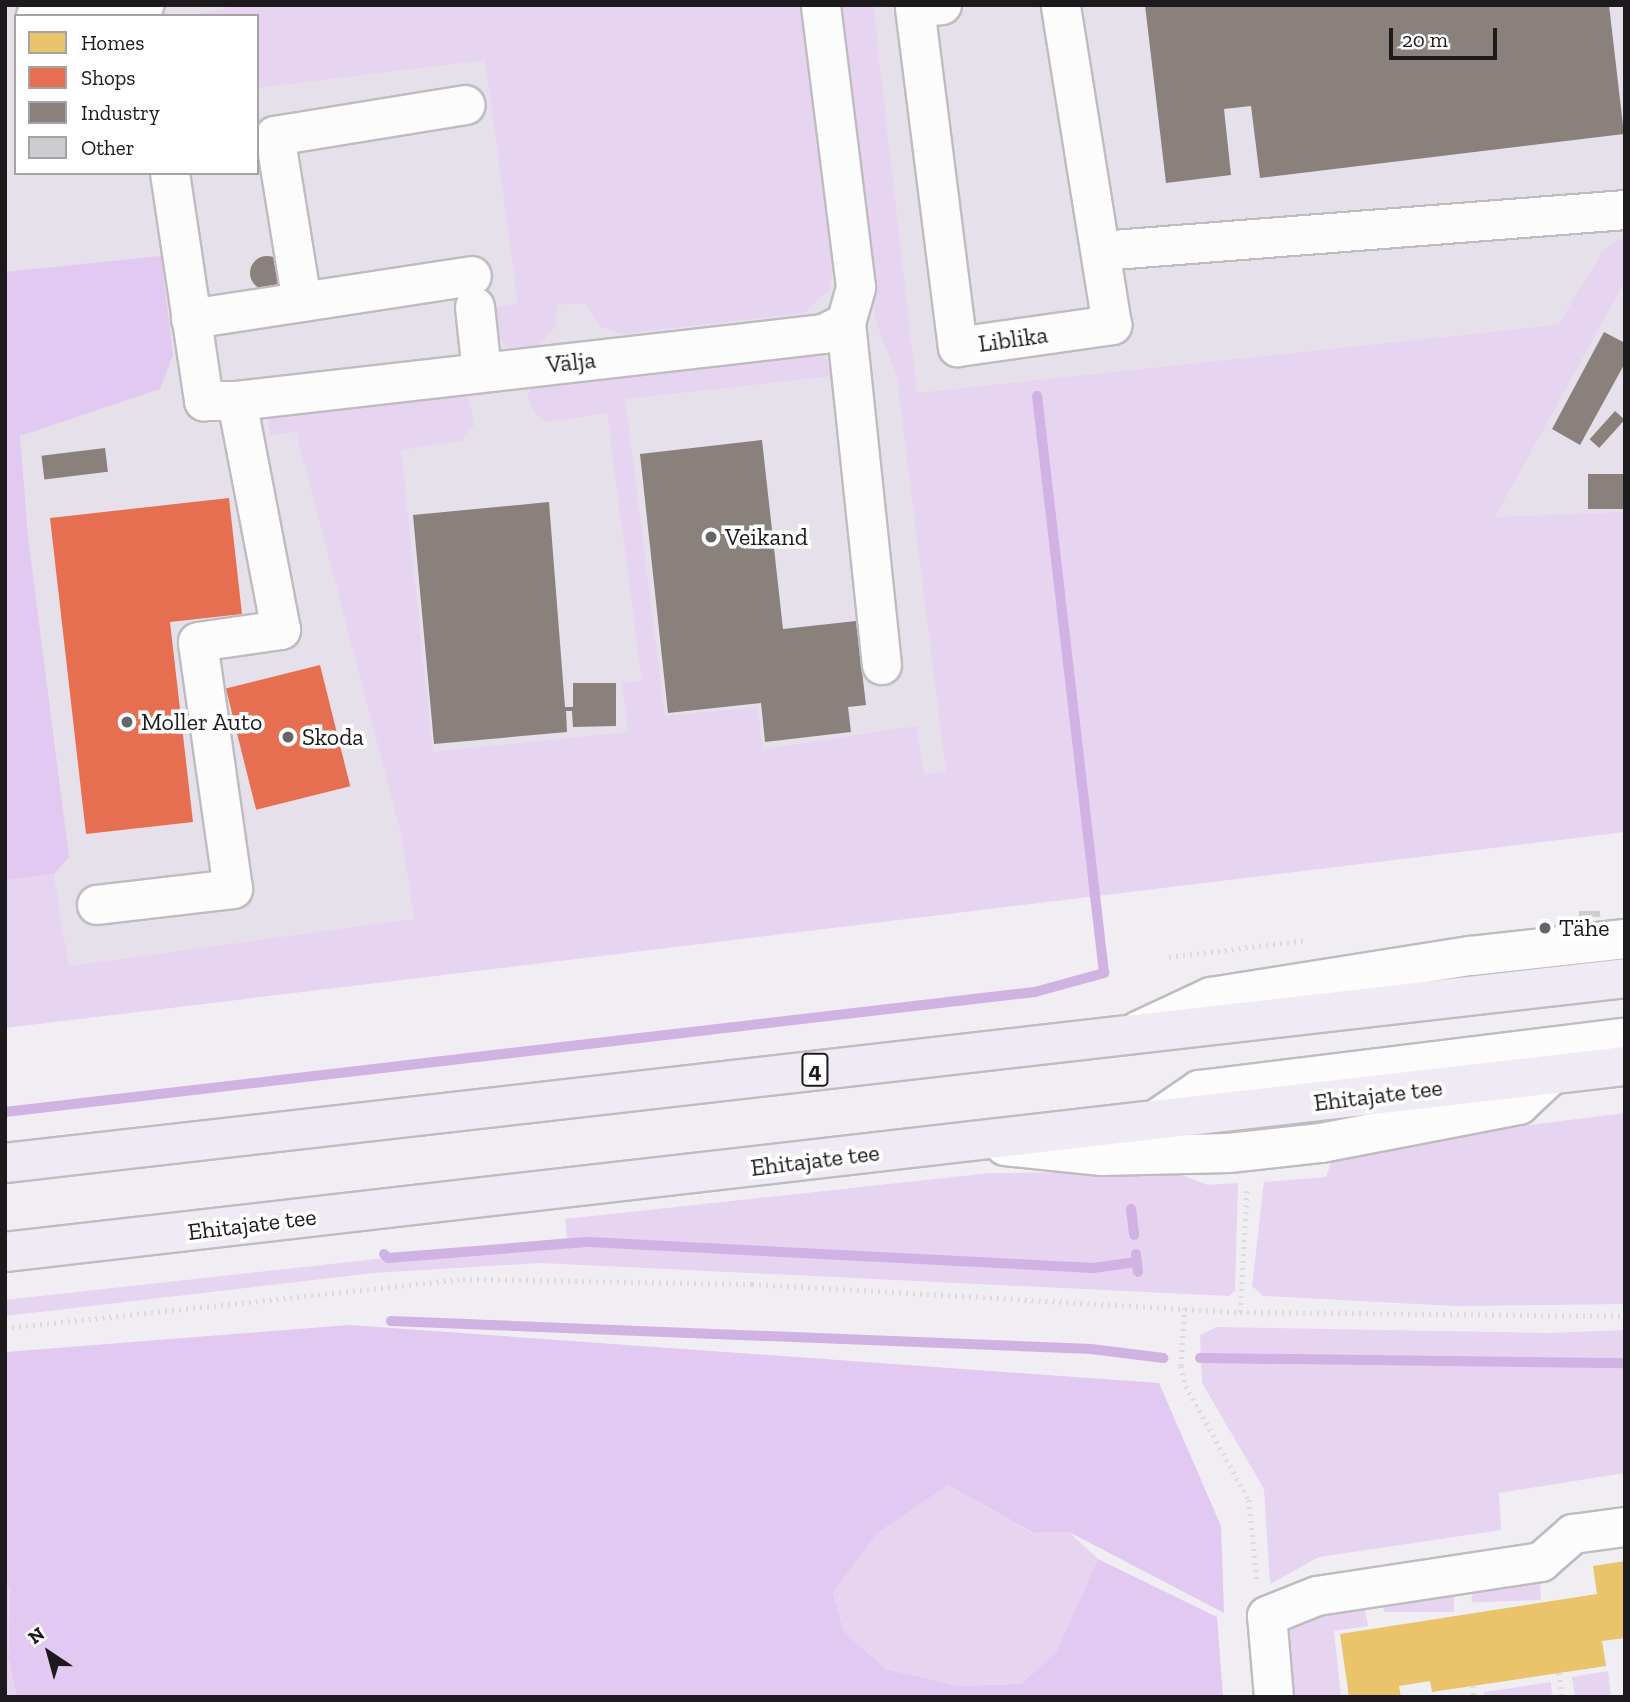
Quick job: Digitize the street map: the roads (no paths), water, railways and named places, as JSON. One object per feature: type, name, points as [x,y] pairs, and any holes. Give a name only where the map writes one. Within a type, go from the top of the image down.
[{"type":"highway","name":"4","points":[[5,1163],[1625,978]]},
{"type":"highway","name":"Ehitajate tee","points":[[5,1252],[1617,1069]]},
{"type":"street","points":[[56,14],[145,5]]},
{"type":"street","points":[[821,5],[856,287],[846,323],[882,665]]},
{"type":"street","name":"Liblika","points":[[942,5],[915,8],[958,346],[1112,325],[1061,5]]},
{"type":"street","points":[[302,302],[275,136],[466,105]]},
{"type":"street","name":"Välja","points":[[170,175],[204,401],[237,401],[824,334],[846,323]]},
{"type":"street","points":[[1101,251],[1625,210]]},
{"type":"street","points":[[191,319],[302,302],[474,291],[482,372]]},
{"type":"street","points":[[97,905],[233,889],[198,642],[281,630],[237,401]]},
{"type":"street","points":[[1132,1034],[1211,997],[1471,956],[1625,939]]},
{"type":"street","points":[[1154,1121],[1199,1090],[1625,1038]]},
{"type":"street","points":[[968,1142],[1102,1156],[1229,1153],[1321,1143],[1519,1105],[1551,1075]]},
{"type":"street","points":[[1274,1697],[1267,1616],[1317,1596],[1541,1562],[1573,1534],[1625,1527]]},
{"type":"waterway","points":[[5,1112],[1035,992],[1104,973],[1037,396]]},
{"type":"waterway","points":[[1131,1209],[1134,1235]]},
{"type":"waterway","points":[[384,1254],[388,1258],[589,1242],[1093,1268],[1137,1262]]},
{"type":"waterway","points":[[1136,1254],[1138,1272]]},
{"type":"waterway","points":[[391,1321],[1091,1349],[1163,1358]]},
{"type":"waterway","points":[[1200,1358],[1625,1363]]},
{"type":"place","name":"Veikand","points":[[711,537]]},
{"type":"place","name":"Moller Auto","points":[[127,722]]},
{"type":"place","name":"Skoda","points":[[288,737]]},
{"type":"place","name":"Tähe","points":[[1545,928]]}]
